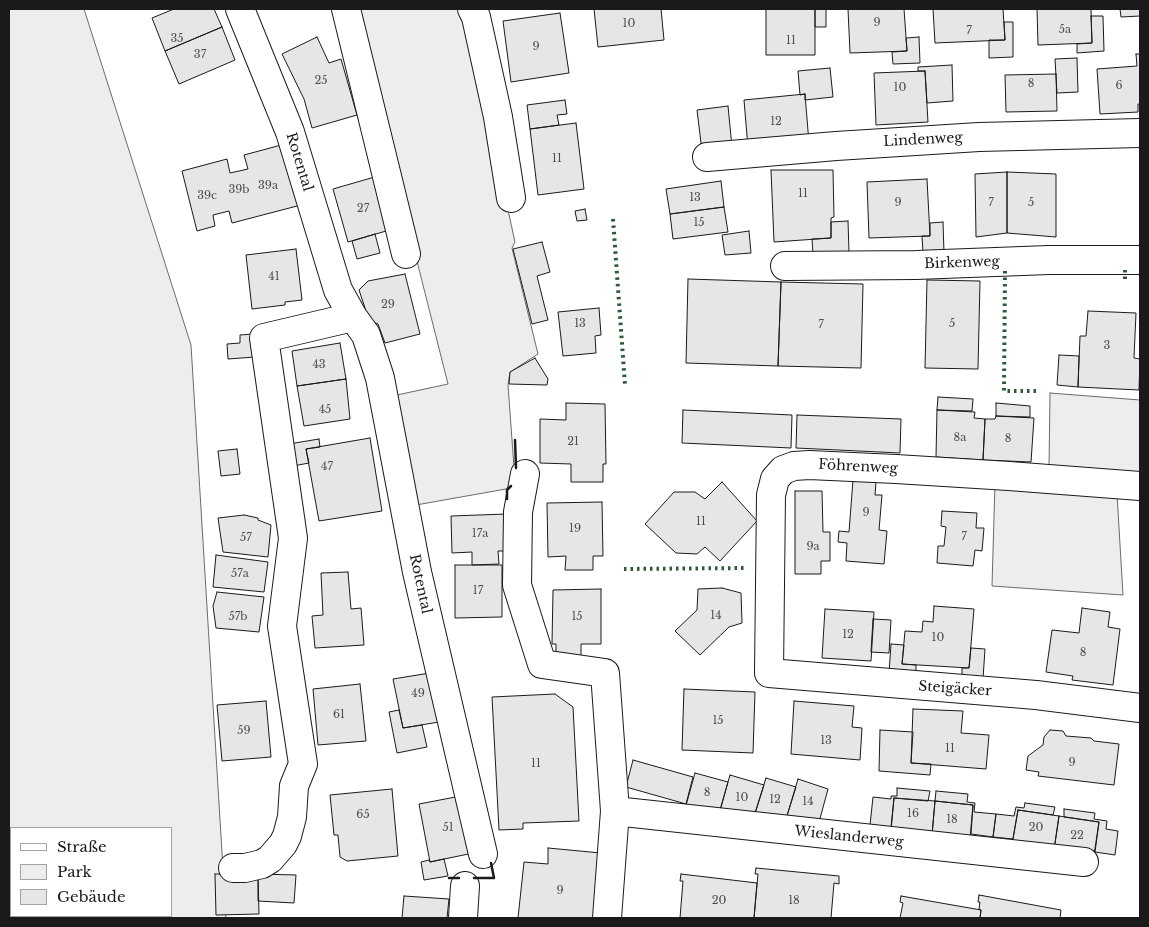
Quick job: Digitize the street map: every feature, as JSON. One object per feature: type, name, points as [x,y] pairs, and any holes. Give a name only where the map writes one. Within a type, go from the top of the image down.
[{"type":"street","name":"Rotental","points":[[240,9],[290,132],[338,290],[353,317],[366,335],[380,378],[417,572],[483,854]]},
{"type":"street","points":[[346,9],[406,254]]},
{"type":"street","points":[[472,9],[476,16],[498,117],[511,198]]},
{"type":"street","name":"Lindenweg","points":[[707,157],[836,146],[979,137],[1140,133]]},
{"type":"street","name":"Birkenweg","points":[[785,266],[916,265],[1049,260],[1140,260]]},
{"type":"street","points":[[233,868],[245,868],[262,864],[270,859],[283,844],[292,817],[294,786],[303,764],[282,626],[293,538],[264,338],[353,317]]},
{"type":"street","name":"Föhrenweg","points":[[769,673],[771,495],[775,480],[783,470],[794,466],[809,465],[877,468],[1140,486]]},
{"type":"street","points":[[525,474],[518,512],[517,585],[542,664],[605,673],[614,811],[607,918]]},
{"type":"street","name":"Steigäcker","points":[[769,673],[1036,695],[1140,708]]},
{"type":"street","name":"Wieslanderweg","points":[[614,811],[1084,862]]},
{"type":"street","points":[[463,918],[465,886]]},
{"type":"green space","points":[[9,9],[84,9],[191,345],[226,918],[9,918]]},
{"type":"green space","points":[[363,9],[464,9],[515,242],[512,248],[538,354],[510,372],[508,385],[515,481],[506,489],[416,505],[397,395],[448,384],[354,12]]},
{"type":"green space","points":[[1050,393],[1140,400],[1140,476],[1049,468]]},
{"type":"green space","points":[[995,483],[1117,494],[1123,595],[992,586]]},
{"type":"building","points":[[174,9],[214,9],[222,27],[165,51],[152,18]]},
{"type":"building","points":[[594,9],[661,9],[664,40],[598,47]]},
{"type":"building","points":[[766,9],[815,9],[815,55],[766,55]]},
{"type":"building","points":[[815,9],[826,9],[826,27],[815,27]]},
{"type":"building","points":[[848,9],[904,9],[907,51],[850,53]]},
{"type":"building","points":[[933,9],[1003,9],[1005,40],[935,43]]},
{"type":"building","points":[[1037,9],[1091,9],[1092,43],[1038,45]]},
{"type":"building","points":[[1120,9],[1140,9],[1140,16],[1121,17]]},
{"type":"building","points":[[560,13],[569,73],[511,82],[503,21]]},
{"type":"building","points":[[1091,16],[1103,16],[1104,51],[1077,53],[1077,44],[1092,43]]},
{"type":"building","points":[[1004,22],[1013,22],[1013,57],[989,58],[989,40],[1005,40]]},
{"type":"building","points":[[222,27],[235,60],[179,84],[165,51]]},
{"type":"building","points":[[317,37],[329,63],[341,59],[357,115],[312,128],[304,99],[282,54]]},
{"type":"building","points":[[919,37],[920,63],[893,64],[892,52],[907,51],[906,38]]},
{"type":"building","points":[[1136,54],[1140,54],[1140,104],[1138,104],[1138,112],[1100,114],[1097,69],[1137,66]]},
{"type":"building","points":[[1077,58],[1078,92],[1057,93],[1055,59]]},
{"type":"building","points":[[952,65],[953,101],[927,103],[925,71],[918,71],[918,67]]},
{"type":"building","points":[[830,68],[833,97],[805,100],[805,94],[800,95],[798,71]]},
{"type":"building","points":[[925,71],[928,122],[876,125],[874,73]]},
{"type":"building","points":[[1056,74],[1057,111],[1006,112],[1005,75]]},
{"type":"building","points":[[805,94],[809,143],[748,148],[744,100]]},
{"type":"building","points":[[565,100],[567,114],[557,115],[559,125],[530,129],[527,105]]},
{"type":"building","points":[[728,106],[732,147],[702,151],[697,110]]},
{"type":"building","points":[[576,123],[584,189],[538,195],[530,129]]},
{"type":"building","points":[[285,144],[301,205],[232,223],[229,211],[213,215],[215,226],[197,231],[182,171],[227,159],[230,173],[248,169],[244,155]]},
{"type":"building","points":[[771,170],[833,170],[834,217],[831,218],[831,238],[774,242]]},
{"type":"building","points":[[1007,172],[1056,174],[1056,237],[1007,233]]},
{"type":"building","points":[[1007,172],[1007,233],[976,237],[975,174]]},
{"type":"building","points":[[378,176],[393,229],[348,242],[333,189]]},
{"type":"building","points":[[927,179],[930,236],[869,238],[867,182]]},
{"type":"building","points":[[721,181],[724,207],[670,214],[666,189]]},
{"type":"building","points":[[724,207],[728,232],[673,239],[670,214]]},
{"type":"building","points":[[585,209],[587,220],[577,221],[575,211]]},
{"type":"building","points":[[848,221],[849,252],[813,254],[812,239],[831,238],[831,222]]},
{"type":"building","points":[[943,222],[944,253],[923,253],[922,236],[930,236],[930,223]]},
{"type":"building","points":[[749,231],[751,253],[725,255],[722,235]]},
{"type":"building","points":[[375,234],[380,253],[357,259],[352,241]]},
{"type":"building","points":[[542,242],[550,272],[537,276],[548,320],[532,324],[513,249]]},
{"type":"building","points":[[296,249],[302,300],[285,302],[285,305],[252,309],[246,255]]},
{"type":"building","points":[[405,274],[420,334],[385,343],[378,324],[369,320],[359,290],[368,281]]},
{"type":"building","points":[[688,279],[781,282],[778,366],[686,363]]},
{"type":"building","points":[[927,280],[980,281],[978,369],[925,368]]},
{"type":"building","points":[[781,282],[863,284],[861,368],[778,366]]},
{"type":"building","points":[[599,308],[601,335],[595,336],[596,353],[563,356],[558,312]]},
{"type":"building","points":[[1088,311],[1136,313],[1134,358],[1140,359],[1139,390],[1078,387],[1080,336],[1086,336]]},
{"type":"building","points":[[253,334],[255,357],[228,359],[227,344],[240,343],[240,335]]},
{"type":"building","points":[[340,343],[346,379],[297,386],[292,351]]},
{"type":"building","points":[[1059,355],[1079,356],[1078,387],[1057,385]]},
{"type":"building","points":[[535,358],[548,379],[547,385],[509,384],[510,372]]},
{"type":"building","points":[[346,379],[350,419],[304,426],[297,386]]},
{"type":"building","points":[[938,397],[973,399],[972,411],[937,410]]},
{"type":"building","points":[[566,403],[605,404],[606,464],[603,464],[603,482],[571,482],[571,464],[540,463],[540,419],[566,420]]},
{"type":"building","points":[[996,403],[1030,406],[1030,417],[996,416]]},
{"type":"building","points":[[683,410],[792,415],[791,448],[682,443]]},
{"type":"building","points":[[937,410],[975,412],[974,418],[985,419],[983,460],[936,457]]},
{"type":"building","points":[[797,415],[901,419],[900,453],[796,448]]},
{"type":"building","points":[[996,416],[1034,418],[1031,462],[983,460],[985,419],[995,419]]},
{"type":"building","points":[[370,438],[382,511],[319,521],[306,449]]},
{"type":"building","points":[[319,439],[320,447],[306,449],[309,463],[293,466],[289,444]]},
{"type":"building","points":[[237,449],[240,474],[221,476],[218,451]]},
{"type":"building","points":[[853,480],[876,482],[875,495],[882,495],[879,530],[887,531],[884,564],[846,561],[847,543],[838,542],[839,531],[849,532]]},
{"type":"building","points":[[722,482],[757,521],[720,561],[705,547],[697,554],[676,553],[645,524],[674,492],[695,492],[705,499]]},
{"type":"building","points":[[795,491],[822,491],[823,532],[830,532],[830,561],[821,561],[821,574],[795,574]]},
{"type":"building","points":[[602,502],[603,556],[593,556],[593,570],[565,570],[566,556],[548,557],[547,503]]},
{"type":"building","points":[[942,511],[977,513],[976,528],[984,528],[982,551],[975,550],[973,566],[937,563],[938,546],[944,546],[946,527],[941,526]]},
{"type":"building","points":[[507,514],[508,551],[498,551],[499,564],[472,565],[472,552],[452,553],[451,516]]},
{"type":"building","points":[[244,515],[258,518],[258,520],[271,525],[268,557],[223,552],[218,518]]},
{"type":"building","points":[[216,555],[268,562],[264,592],[213,587]]},
{"type":"building","points":[[455,565],[502,565],[502,617],[455,618]]},
{"type":"building","points":[[348,572],[351,609],[361,608],[364,645],[315,648],[312,616],[323,615],[321,573]]},
{"type":"building","points":[[722,588],[741,593],[742,623],[729,627],[700,655],[675,631],[697,610],[698,589]]},
{"type":"building","points":[[601,589],[601,644],[581,644],[581,658],[556,658],[556,644],[552,644],[553,590]]},
{"type":"building","points":[[217,592],[264,597],[259,632],[216,628],[213,606]]},
{"type":"building","points":[[934,606],[974,609],[969,668],[902,664],[905,631],[922,632],[923,621],[933,622]]},
{"type":"building","points":[[1082,608],[1110,612],[1108,627],[1120,629],[1113,685],[1072,680],[1073,676],[1046,672],[1052,630],[1079,633]]},
{"type":"building","points":[[825,609],[874,612],[871,661],[822,658]]},
{"type":"building","points":[[873,619],[891,620],[889,653],[871,652]]},
{"type":"building","points":[[891,644],[904,645],[902,664],[916,665],[916,675],[889,673]]},
{"type":"building","points":[[971,648],[985,649],[983,679],[962,677],[962,668],[969,668]]},
{"type":"building","points":[[436,672],[445,721],[403,728],[393,679]]},
{"type":"building","points":[[360,684],[366,741],[318,745],[313,689]]},
{"type":"building","points":[[684,689],[755,692],[753,753],[682,750]]},
{"type":"building","points":[[555,694],[573,707],[579,821],[523,823],[523,829],[499,830],[492,697]]},
{"type":"building","points":[[266,701],[271,757],[222,761],[217,705]]},
{"type":"building","points":[[794,701],[854,706],[852,727],[862,728],[860,760],[791,754]]},
{"type":"building","points":[[913,709],[963,711],[961,733],[989,735],[986,769],[911,763]]},
{"type":"building","points":[[399,710],[403,728],[422,725],[427,747],[397,753],[389,712]]},
{"type":"building","points":[[880,730],[913,732],[911,763],[931,764],[930,775],[879,771]]},
{"type":"building","points":[[1050,730],[1063,731],[1066,736],[1091,738],[1094,741],[1119,744],[1114,785],[1038,776],[1039,772],[1026,770],[1028,756],[1043,745],[1044,737]]},
{"type":"building","points":[[633,760],[693,777],[686,804],[626,787]]},
{"type":"building","points":[[695,773],[728,782],[718,818],[685,809]]},
{"type":"building","points":[[730,775],[764,785],[753,820],[720,810]]},
{"type":"building","points":[[766,778],[796,787],[785,822],[755,813]]},
{"type":"building","points":[[798,779],[828,789],[818,826],[787,816]]},
{"type":"building","points":[[897,788],[930,791],[928,801],[894,798],[891,827],[870,825],[873,797],[891,799],[891,796],[897,796]]},
{"type":"building","points":[[392,789],[398,856],[347,861],[340,857],[338,835],[334,835],[330,795]]},
{"type":"building","points":[[936,791],[968,794],[967,802],[975,803],[974,812],[996,814],[993,837],[971,834],[973,805],[935,801]]},
{"type":"building","points":[[466,795],[478,852],[430,862],[419,804]]},
{"type":"building","points":[[894,798],[935,801],[932,835],[891,831]]},
{"type":"building","points":[[935,801],[973,805],[970,838],[932,835]]},
{"type":"building","points":[[1025,803],[1055,807],[1053,815],[1018,810],[1013,839],[993,837],[996,814],[1014,816],[1016,807],[1024,808]]},
{"type":"building","points":[[1064,809],[1095,813],[1094,819],[1107,821],[1106,829],[1118,831],[1115,855],[1095,852],[1099,822],[1064,817]]},
{"type":"building","points":[[1018,810],[1059,816],[1054,850],[1012,844]]},
{"type":"building","points":[[1059,816],[1099,822],[1094,855],[1054,850]]},
{"type":"building","points":[[548,848],[601,853],[597,918],[518,918],[524,862],[548,864]]},
{"type":"building","points":[[444,859],[448,876],[424,880],[421,862]]},
{"type":"building","points":[[756,868],[839,876],[839,884],[834,883],[831,918],[754,918],[758,874],[755,874]]},
{"type":"building","points":[[215,874],[258,874],[259,914],[216,915]]},
{"type":"building","points":[[258,874],[296,875],[294,903],[258,901]]},
{"type":"building","points":[[681,874],[757,883],[754,918],[680,918],[683,881],[680,881]]},
{"type":"building","points":[[979,895],[1061,910],[1060,918],[980,918]]},
{"type":"building","points":[[404,896],[449,899],[447,918],[402,918]]},
{"type":"building","points":[[901,896],[981,910],[980,918],[900,918],[903,903],[900,902]]},
{"type":"hedge","points":[[613,219],[625,385]]},
{"type":"hedge","points":[[1125,270],[1125,283]]},
{"type":"hedge","points":[[1005,271],[1004,391],[1037,391]]},
{"type":"hedge","points":[[624,569],[747,568]]},
{"type":"wall","points":[[515,440],[516,468]]},
{"type":"wall","points":[[507,499],[507,490],[511,486]]},
{"type":"wall","points":[[474,878],[494,878],[491,863]]},
{"type":"wall","points":[[449,878],[459,878]]}]
